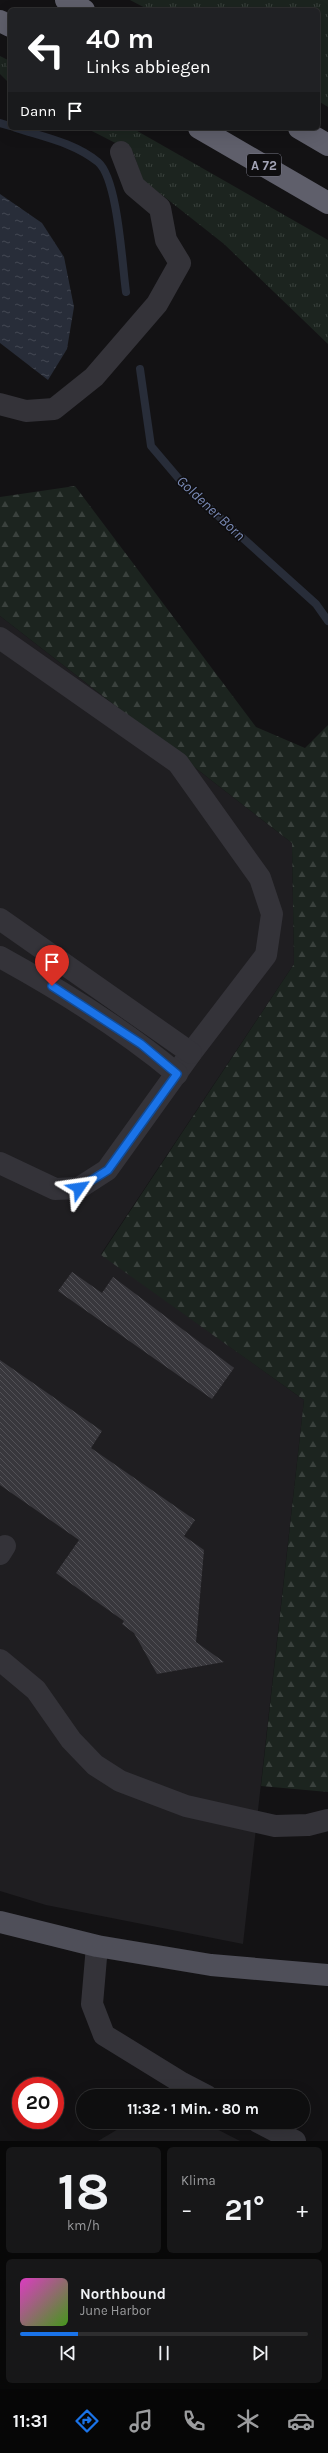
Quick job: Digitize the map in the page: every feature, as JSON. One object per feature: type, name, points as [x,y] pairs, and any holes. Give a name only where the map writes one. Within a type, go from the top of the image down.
[{"type":"highway","points":[[66,0],[80,8]]},
{"type":"highway","name":"A 72","points":[[202,130],[328,203]]},
{"type":"highway","points":[[302,130],[328,145]]},
{"type":"main road","points":[[0,1922],[96,1946],[211,1965],[328,1975]]},
{"type":"street","points":[[0,404],[26,411],[54,409],[94,377],[157,304],[180,263],[166,240],[160,208],[134,186],[121,152]]},
{"type":"street","points":[[0,638],[178,763],[260,878],[272,914],[266,955],[191,1053],[108,1170],[79,1188],[55,1189],[0,1163]]},
{"type":"street","points":[[0,919],[68,969],[191,1053]]},
{"type":"street","points":[[0,957],[65,993],[141,1044],[177,1074]]},
{"type":"street","points":[[2,1665],[36,1690],[71,1740],[95,1765],[120,1781],[186,1806],[275,1826],[308,1825],[328,1820]]},
{"type":"street","points":[[96,1946],[92,2004],[104,2035],[194,2089]]},
{"type":"street","points":[[272,2129],[295,2141]]},
{"type":"shaded area","points":[[0,616],[292,843],[294,964],[101,1254],[304,1400],[243,1944],[46,1905],[0,1891]]},
{"type":"shaded area","points":[[118,2129],[217,2129],[240,2141],[98,2141]]},
{"type":"green space","points":[[130,0],[328,0],[328,107],[320,102],[320,8],[145,8]]},
{"type":"green space","points":[[0,56],[8,60],[8,82],[0,74]]},
{"type":"green space","points":[[90,130],[136,130],[328,240],[328,344],[224,244],[143,180],[133,152]]},
{"type":"green space","points":[[75,486],[256,727],[305,748],[328,725],[328,1792],[261,1786],[304,1400],[101,1255],[294,964],[292,843],[0,616],[0,497]]},
{"type":"water","points":[[0,194],[42,223],[64,257],[74,307],[67,349],[48,380],[0,343]]},
{"type":"building","points":[[72,1272],[102,1293],[113,1277],[234,1368],[212,1399],[58,1291]]},
{"type":"building","points":[[0,1360],[102,1431],[91,1448],[195,1520],[184,1536],[204,1550],[196,1642],[224,1662],[157,1674],[134,1633],[122,1624],[124,1621],[56,1573],[79,1540],[0,1485]]},
{"type":"waterway","name":"Goldener Born","points":[[0,123],[8,125]]},
{"type":"waterway","name":"Goldener Born","points":[[23,130],[69,145],[89,155],[98,162],[105,171],[115,203],[126,292]]},
{"type":"waterway","name":"Goldener Born","points":[[140,369],[151,446],[185,486],[316,604],[328,621]]},
{"type":"route","points":[[52,986],[65,993],[141,1044],[177,1074],[108,1170],[79,1188]]}]
